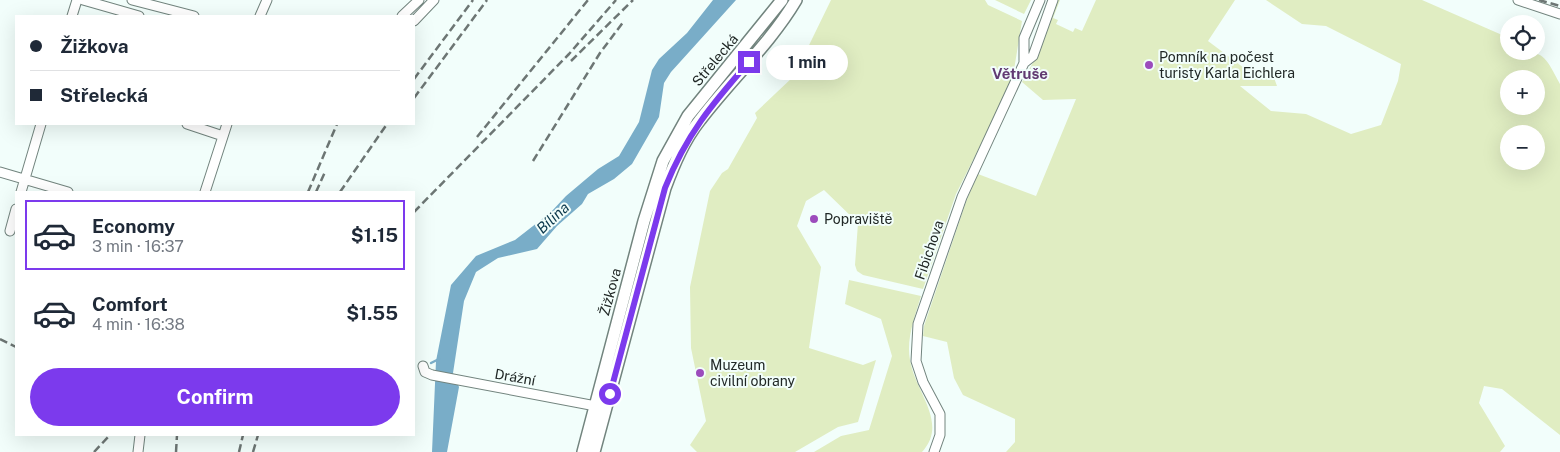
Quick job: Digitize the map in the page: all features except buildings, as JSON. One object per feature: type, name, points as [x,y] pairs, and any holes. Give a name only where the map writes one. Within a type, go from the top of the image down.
[{"type":"main road","name":"Střelecká","points":[[672,141],[688,116],[782,0]]},
{"type":"main road","name":"Střelecká","points":[[683,146],[698,121],[757,52],[796,0]]},
{"type":"main road","name":"Žižkova","points":[[594,452],[600,407],[654,184],[672,141]]},
{"type":"main road","name":"Žižkova","points":[[583,452],[600,407],[665,188],[683,146]]},
{"type":"street","points":[[72,15],[77,0]]},
{"type":"street","points":[[83,0],[136,15]]},
{"type":"street","points":[[132,0],[190,15]]},
{"type":"street","points":[[260,15],[267,0]]},
{"type":"street","points":[[403,15],[419,0]]},
{"type":"street","points":[[415,20],[434,0]]},
{"type":"street","name":"Fibichova","points":[[934,452],[940,435],[940,414],[923,382],[916,361],[918,324],[962,197],[1024,63],[1024,38],[1040,0]]},
{"type":"street","name":"Fibichova","points":[[1024,63],[1033,56],[1053,0]]},
{"type":"street","points":[[1518,0],[1560,14]]},
{"type":"street","points":[[21,191],[41,125]]},
{"type":"street","points":[[190,125],[223,136]]},
{"type":"street","points":[[205,191],[227,125]]},
{"type":"street","points":[[0,172],[64,191]]},
{"type":"street","points":[[10,231],[15,213]]},
{"type":"street","name":"Drážní","points":[[423,366],[426,372],[432,376],[600,407]]},
{"type":"street","points":[[138,452],[140,436]]},
{"type":"green space","points":[[831,0],[985,0],[988,5],[1022,21],[1012,82],[956,194],[923,289],[863,275],[857,271],[855,265],[858,223],[824,190],[806,201],[797,226],[821,267],[809,348],[863,365],[876,360],[858,422],[838,427],[795,452],[697,452],[690,445],[706,421],[691,348],[690,287],[710,191],[722,173],[728,169],[757,118],[755,113],[794,76]]},
{"type":"green space","points":[[995,0],[1031,0],[1024,14]]},
{"type":"green space","points":[[1058,0],[1060,0],[1053,18],[1058,20],[1056,24],[1073,32],[1075,28],[1082,31],[1096,0],[1235,0],[1208,41],[1244,68],[1273,75],[1277,86],[1240,86],[1271,111],[1306,114],[1351,134],[1381,125],[1398,81],[1401,64],[1326,26],[1302,24],[1266,0],[1422,0],[1500,34],[1500,60],[1545,59],[1560,84],[1560,435],[1502,389],[1484,386],[1479,403],[1505,446],[1500,452],[1006,452],[1015,442],[1015,419],[963,395],[954,378],[947,342],[923,336],[924,326],[967,199],[978,174],[1036,196],[1076,99],[1043,100],[1022,82],[1035,59]]},
{"type":"green space","points":[[849,280],[921,296],[912,328],[909,352],[913,372],[931,419],[932,430],[929,441],[922,452],[814,452],[841,436],[869,430],[892,356],[881,319],[845,304]]},
{"type":"water","name":"Bílina","points":[[713,0],[736,0],[671,72],[664,83],[659,117],[632,164],[614,179],[588,194],[582,204],[557,226],[537,249],[498,258],[476,272],[464,301],[453,373],[459,387],[447,452],[432,452],[436,361],[451,285],[476,256],[515,240],[551,212],[566,196],[598,169],[619,156],[639,122],[652,70],[659,59],[687,33]]},
{"type":"waterway","points":[[431,363],[439,359]]},
{"type":"railway","points":[[415,78],[473,0]]},
{"type":"railway","points":[[415,97],[487,0]]},
{"type":"railway","points":[[477,137],[588,0]]},
{"type":"railway","points":[[415,211],[569,54],[616,0]]},
{"type":"railway","points":[[571,61],[633,0]]},
{"type":"railway","points":[[1539,0],[1560,6]]},
{"type":"railway","points":[[533,161],[600,53],[624,21]]},
{"type":"railway","points":[[308,191],[337,125]]},
{"type":"railway","points":[[341,191],[386,125]]},
{"type":"railway","points":[[316,191],[325,172]]},
{"type":"railway","points":[[0,339],[15,346]]},
{"type":"railway","points":[[94,452],[109,436]]},
{"type":"railway","points":[[176,452],[177,436]]},
{"type":"railway","points":[[239,452],[243,436]]},
{"type":"railway","points":[[253,452],[258,436]]},
{"type":"place","name":"Pomník na počest turisty Karla Eichlera","points":[[1149,65]]},
{"type":"place","name":"Popraviště","points":[[814,219]]},
{"type":"place","name":"Muzeum civilní obrany","points":[[700,373]]},
{"type":"district","name":"Větruše","points":[[1020,74]]},
{"type":"route","points":[[610,394],[665,188],[674,165],[698,121],[749,62]]}]
